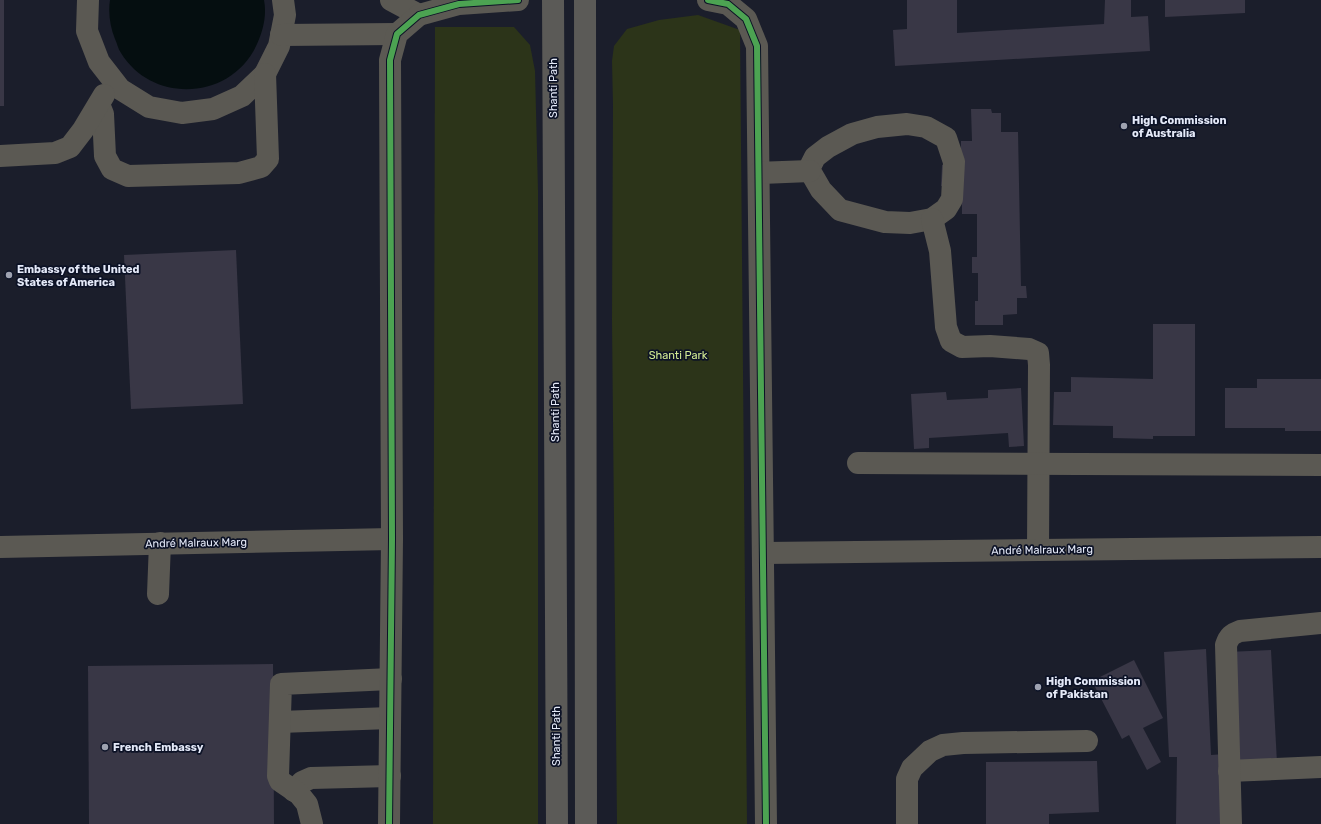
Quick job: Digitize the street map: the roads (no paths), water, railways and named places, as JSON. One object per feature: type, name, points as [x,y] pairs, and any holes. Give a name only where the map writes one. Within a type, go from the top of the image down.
[{"type":"main road","name":"Shanti Path","points":[[553,0],[557,824]]},
{"type":"main road","points":[[585,0],[586,824]]},
{"type":"street","points":[[88,0],[87,31],[98,62],[113,81],[120,89],[149,107],[182,113],[213,109],[242,96],[265,74],[279,46],[285,15],[283,0]]},
{"type":"street","points":[[391,0],[419,15]]},
{"type":"street","points":[[389,824],[392,539],[390,60],[397,34],[419,15],[459,4],[518,0]]},
{"type":"street","points":[[708,0],[728,4],[746,19],[757,46],[766,824]]},
{"type":"street","points":[[281,35],[397,34]]},
{"type":"street","points":[[99,104],[103,114],[105,156],[112,169],[128,176],[239,173],[261,167],[268,159],[265,74]]},
{"type":"street","points":[[0,156],[55,153],[70,147],[83,130],[113,81]]},
{"type":"street","points":[[907,124],[926,127],[946,138],[954,162],[952,199],[946,209],[932,220],[910,223],[884,222],[840,210],[821,190],[810,171],[815,157],[828,147],[852,134],[876,127],[907,124]]},
{"type":"street","points":[[759,173],[810,171]]},
{"type":"street","points":[[932,220],[940,251],[946,327],[951,341],[962,347],[990,346],[1029,349],[1038,353],[1038,550]]},
{"type":"street","points":[[858,463],[1321,465]]},
{"type":"street","name":"André Malraux Marg","points":[[0,547],[392,539]]},
{"type":"street","points":[[158,594],[160,543]]},
{"type":"street","name":"André Malraux Marg","points":[[764,554],[1321,547]]},
{"type":"street","points":[[1231,824],[1226,644],[1228,638],[1240,631],[1321,623]]},
{"type":"street","points":[[312,824],[307,804],[299,794],[280,782],[278,776],[281,684],[390,679]]},
{"type":"street","points":[[280,722],[390,718]]},
{"type":"street","points":[[907,824],[907,780],[912,768],[930,750],[943,745],[963,743],[1087,741]]},
{"type":"street","points":[[1229,771],[1321,767]]},
{"type":"street","points":[[294,791],[302,782],[310,778],[390,776]]},
{"type":"place","name":"High Commission of Australia","points":[[1124,126]]},
{"type":"place","name":"Embassy of the United States of America","points":[[9,275]]},
{"type":"place","name":"High Commission of Pakistan","points":[[1038,687]]},
{"type":"place","name":"French Embassy","points":[[105,747]]},
{"type":"park label","name":"Shanti Park","points":[[678,355]]}]
